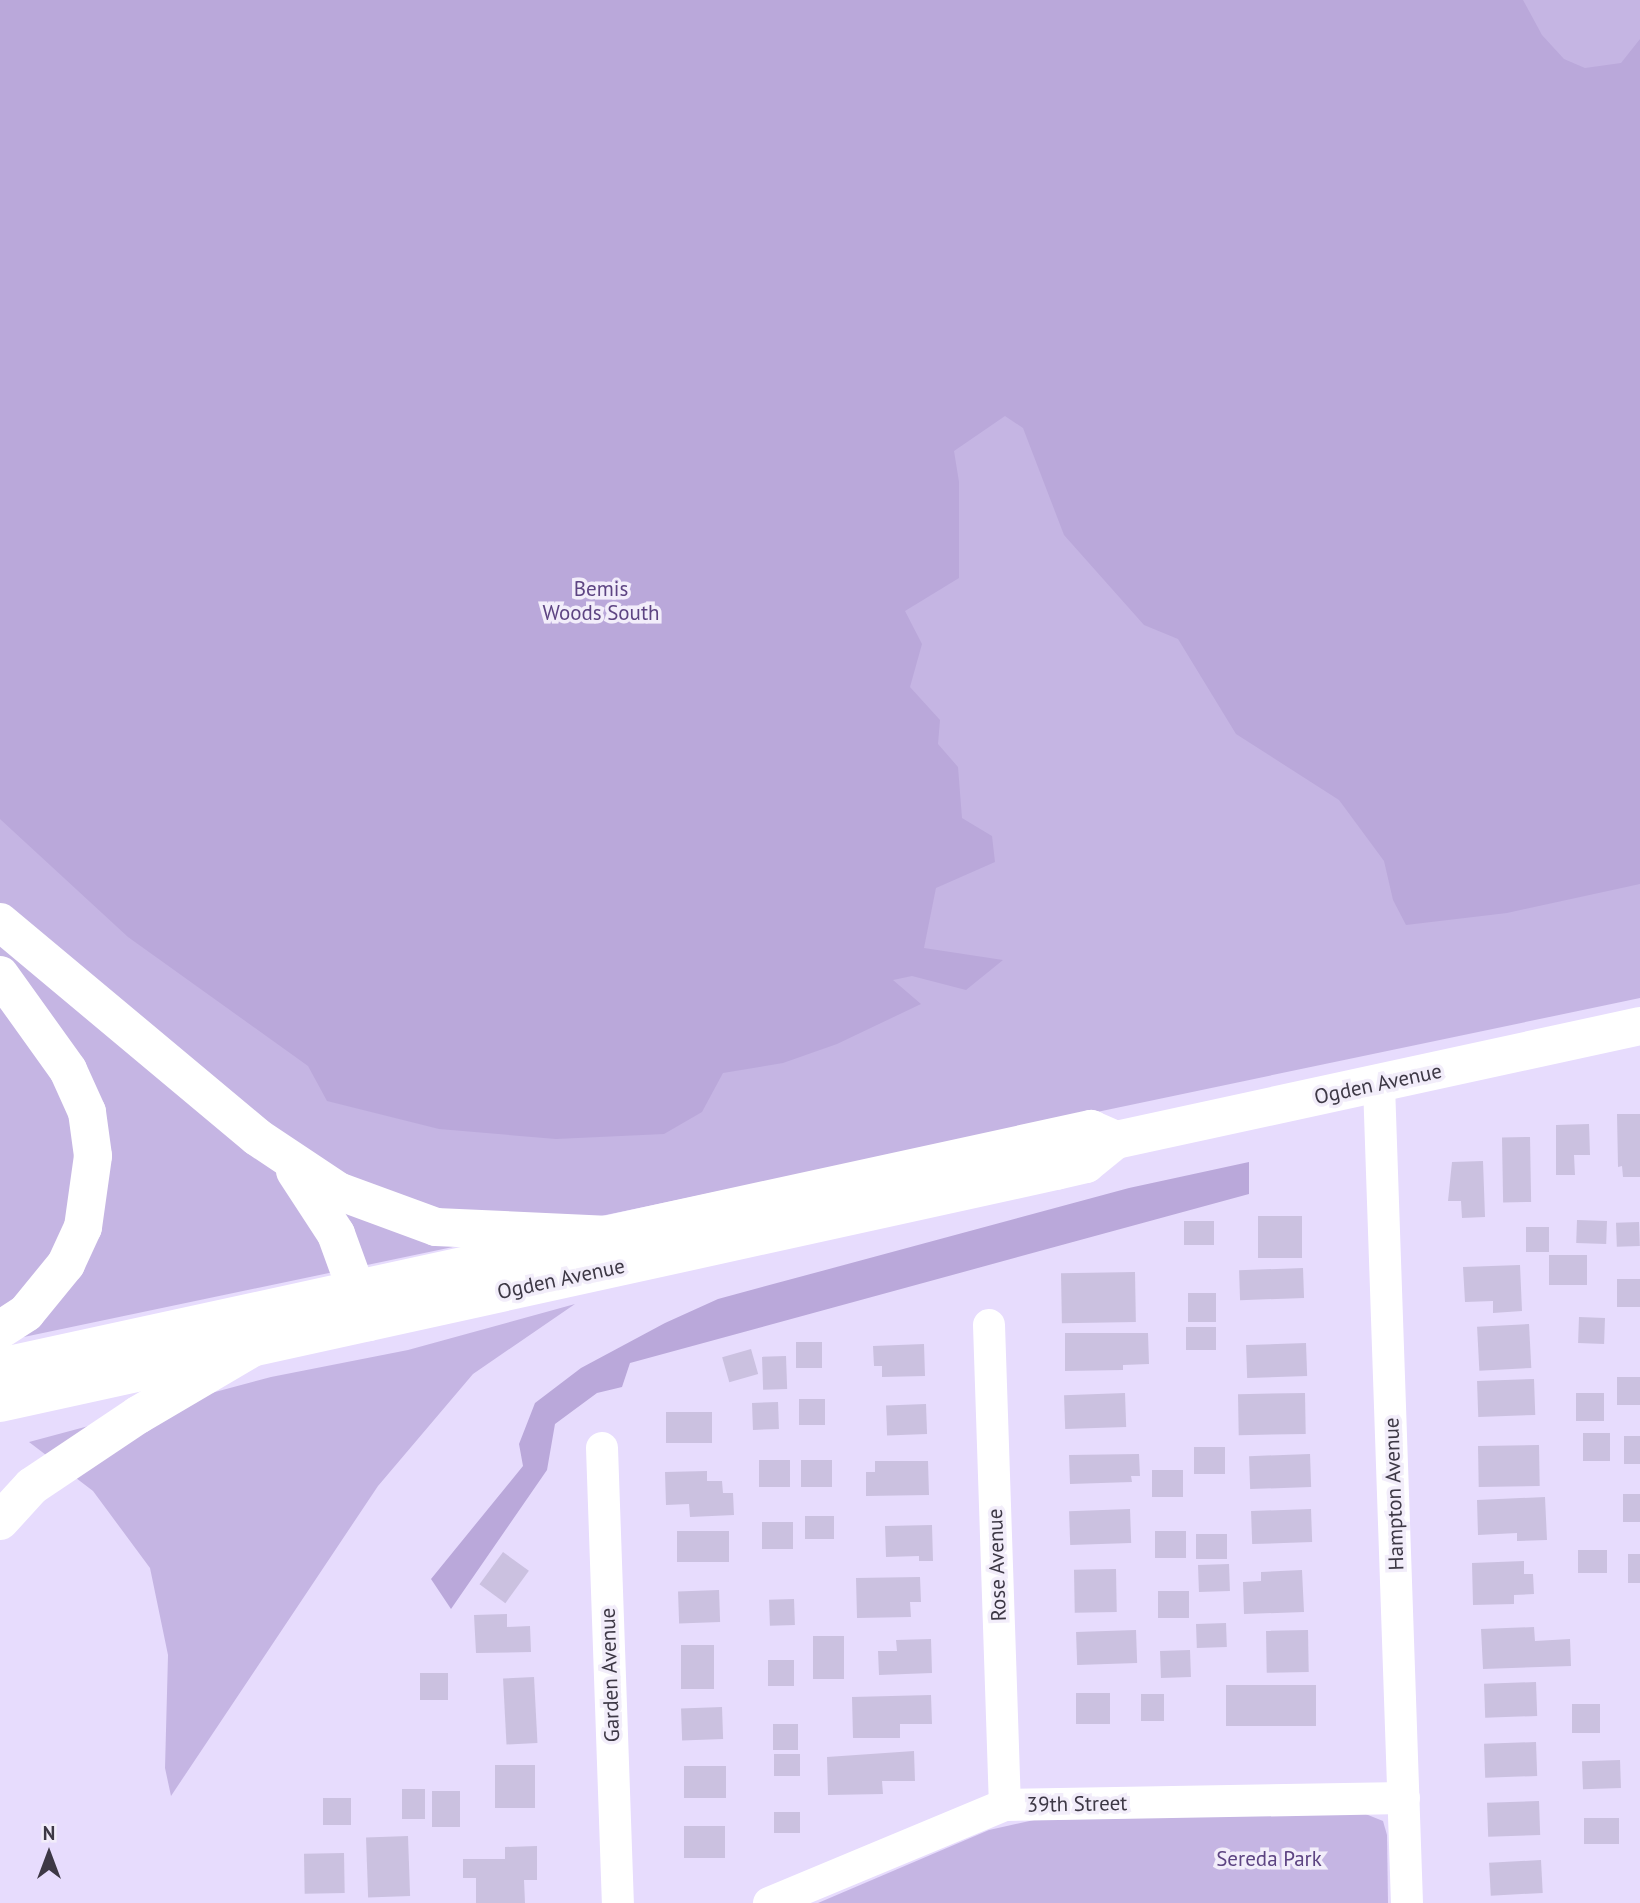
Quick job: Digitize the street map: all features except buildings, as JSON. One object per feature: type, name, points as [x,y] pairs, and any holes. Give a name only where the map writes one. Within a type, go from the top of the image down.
[{"type":"main road","points":[[0,922],[283,1156],[338,1191],[436,1227],[610,1235]]},
{"type":"main road","points":[[0,975],[68,1070],[87,1112],[93,1156],[83,1227],[66,1264],[26,1313],[0,1330]]},
{"type":"main road","name":"Ogden Avenue","points":[[0,1367],[363,1306],[1056,1171],[1086,1164],[1116,1140],[1379,1085],[1640,1026]]},
{"type":"main road","name":"Ogden Avenue","points":[[0,1403],[254,1347],[363,1306],[610,1235],[1091,1129],[1116,1140]]},
{"type":"main road","points":[[283,1156],[334,1230],[363,1306]]},
{"type":"main road","points":[[0,1521],[32,1486],[138,1415],[254,1347]]},
{"type":"street","name":"Hampton Avenue","points":[[1379,1085],[1407,1903]]},
{"type":"street","name":"Rose Avenue","points":[[989,1325],[1006,1805]]},
{"type":"street","name":"Garden Avenue","points":[[602,1448],[618,1903]]},
{"type":"street","name":"39th Street","points":[[769,1903],[1006,1805],[1404,1798]]},
{"type":"green space","name":"Bemis Woods South","points":[[0,0],[1640,0],[1640,998],[0,1342]]},
{"type":"green space","name":"Bemis Woods South","points":[[0,0],[1523,0],[1542,35],[1564,59],[1585,68],[1621,63],[1640,39],[1640,884],[1507,913],[1406,925],[1393,900],[1384,861],[1339,800],[1236,734],[1178,639],[1144,625],[1064,535],[1023,428],[1005,416],[954,451],[959,482],[959,578],[905,611],[922,644],[910,687],[940,720],[938,744],[958,767],[962,818],[992,836],[995,862],[936,888],[924,948],[1003,960],[966,990],[912,976],[893,980],[921,1004],[837,1044],[783,1063],[723,1073],[702,1112],[664,1134],[556,1139],[439,1129],[327,1101],[308,1066],[128,937],[0,819]]},
{"type":"green space","points":[[1249,1162],[1249,1194],[630,1363],[622,1387],[597,1393],[555,1424],[547,1470],[451,1609],[431,1579],[523,1466],[519,1444],[535,1403],[581,1368],[665,1323],[718,1299],[1129,1188]]},
{"type":"green space","points":[[575,1304],[473,1374],[378,1486],[171,1796],[165,1768],[168,1655],[150,1568],[93,1491],[29,1442],[271,1377],[408,1350]]},
{"type":"green space","name":"Sereda Park","points":[[1363,1813],[1383,1821],[1387,1835],[1388,1903],[818,1903],[989,1830],[1034,1820]]}]
